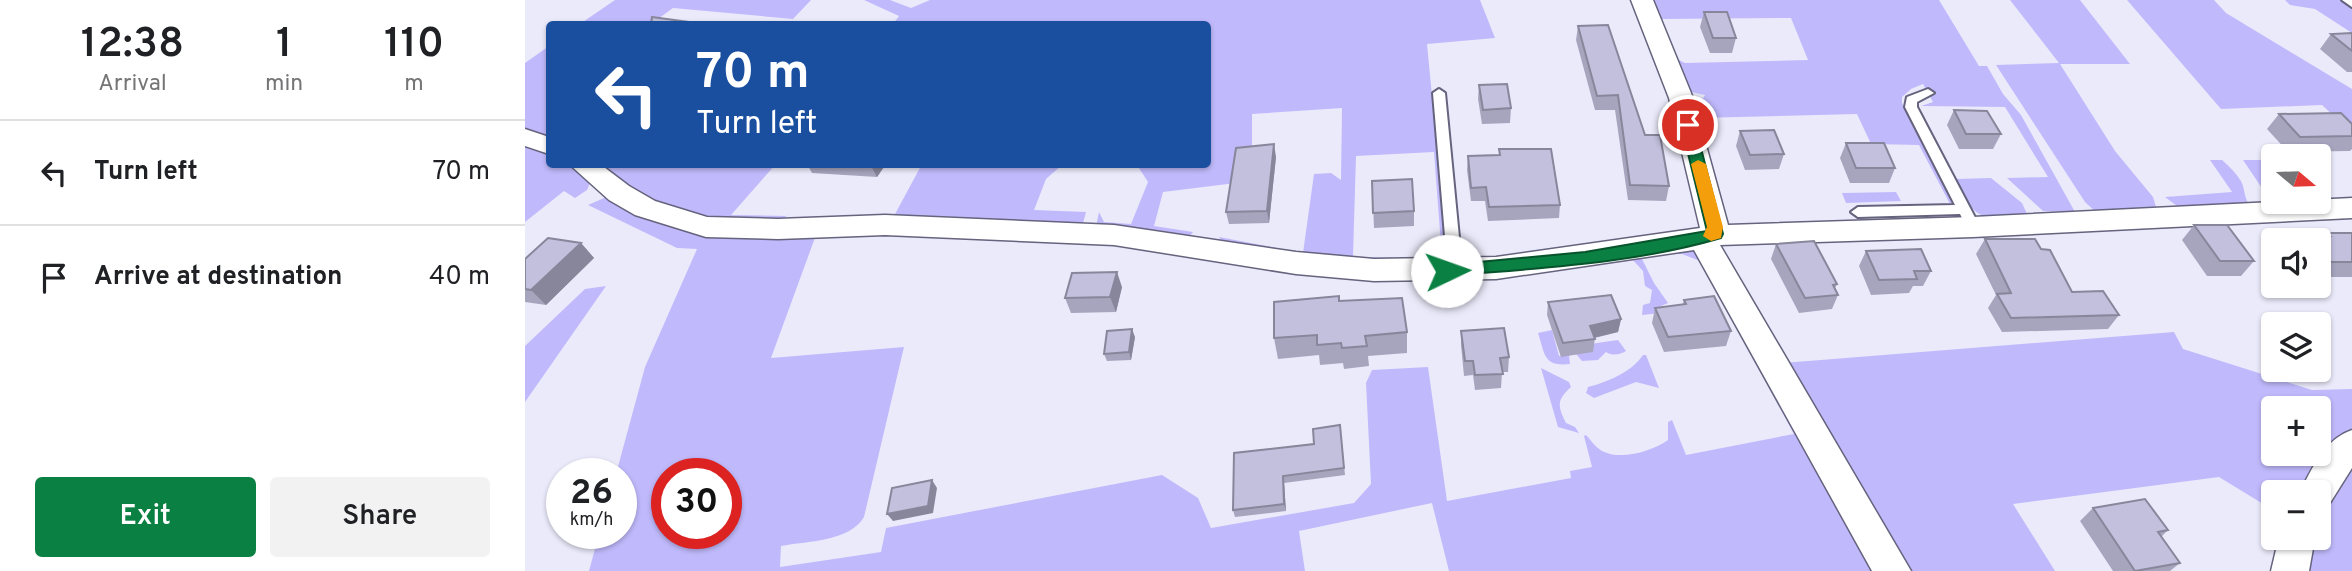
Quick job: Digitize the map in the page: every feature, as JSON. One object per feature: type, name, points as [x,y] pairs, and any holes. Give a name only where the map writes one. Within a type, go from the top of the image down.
[{"type":"street","points":[[1642,0],[1681,98],[1712,213],[1709,236],[1803,419],[1892,571]]},
{"type":"street","points":[[525,137],[546,145]]},
{"type":"street","points":[[587,168],[619,193],[645,208],[706,227],[739,230],[885,225],[989,228],[1158,240],[1296,263],[1374,270],[1465,270],[1585,257],[1709,236],[1907,219],[2352,208]]},
{"type":"street","points":[[2324,480],[2332,466],[2352,444]]},
{"type":"street","points":[[2290,571],[2294,550]]},
{"type":"lane","points":[[2347,0],[2352,4]]},
{"type":"lane","points":[[1439,93],[1454,260],[1465,270]]},
{"type":"lane","points":[[1928,93],[1911,100],[1911,107],[1969,218]]},
{"type":"lane","points":[[1858,212],[1907,219]]},
{"type":"shaded area","points":[[615,0],[811,0],[793,19],[673,8],[655,21],[584,21]]},
{"type":"shaded area","points":[[864,0],[890,0],[911,8],[930,0],[1480,0],[1495,38],[1427,44],[1448,262],[1442,258],[1434,152],[1356,156],[1353,257],[1413,258],[1415,262],[1366,265],[1222,242],[1219,237],[1303,253],[1314,174],[1331,173],[1341,180],[1342,108],[1252,114],[1252,181],[1163,192],[1154,226],[1193,232],[1187,240],[1096,227],[1099,212],[1104,222],[1131,224],[1148,182],[1139,168],[1211,168],[1211,21],[895,21],[899,16]]},
{"type":"shaded area","points":[[1646,0],[1939,0],[1979,66],[1987,66],[2003,94],[2021,115],[2075,212],[2043,211],[2007,178],[2048,177],[2005,107],[1921,106],[1933,102],[1923,84],[1902,97],[1902,103],[1953,201],[1950,204],[1919,145],[1871,144],[1857,114],[1697,118],[1693,103],[1702,100],[1705,95],[1687,91],[1673,56],[1676,54],[1679,60],[1685,63],[1808,60],[1791,18],[1660,19]]},
{"type":"shaded area","points":[[2010,0],[2080,0],[2130,64],[2060,64],[2115,151],[2153,197],[2157,210],[2097,213],[2085,202],[1996,65],[2059,63]]},
{"type":"shaded area","points":[[2127,0],[2214,0],[2226,13],[2352,89],[2352,133],[2322,105],[2221,109]]},
{"type":"shaded area","points":[[2285,0],[2342,0],[2352,9],[2352,33],[2315,9],[2290,5]]},
{"type":"shaded area","points":[[546,48],[546,138],[525,131],[525,63]]},
{"type":"shaded area","points":[[525,143],[546,154],[546,168],[572,168],[591,181],[587,190],[575,198],[564,191],[525,222]]},
{"type":"shaded area","points":[[2210,160],[2222,160],[2232,170],[2241,181],[2252,207],[2181,209],[2165,197],[2232,192]]},
{"type":"shaded area","points":[[2243,160],[2261,160],[2261,187]]},
{"type":"shaded area","points":[[602,168],[772,168],[731,215],[786,216],[791,212],[777,224],[723,224],[647,201]]},
{"type":"shaded area","points":[[920,168],[1059,168],[1046,179],[1034,210],[1086,212],[1082,227],[894,216]]},
{"type":"shaded area","points":[[1991,178],[2022,203],[2027,214],[1981,215],[1969,204],[1955,179]]},
{"type":"shaded area","points":[[1896,192],[1901,201],[1846,203],[1842,193]]},
{"type":"shaded area","points":[[611,195],[635,211],[816,235],[771,358],[904,347],[864,517],[857,525],[838,536],[781,546],[780,567],[881,552],[886,528],[1162,475],[1198,498],[1211,528],[1354,503],[1371,484],[1366,383],[1372,370],[1428,367],[1447,501],[1571,478],[1570,471],[1592,467],[1584,436],[1586,435],[1600,449],[1610,454],[1627,455],[1654,448],[1668,440],[1668,422],[1672,420],[1686,455],[1794,434],[1700,261],[1682,254],[1669,254],[1695,250],[1882,571],[1449,571],[1432,503],[1299,531],[1305,571],[589,571],[595,549],[637,549],[637,458],[620,458],[645,367],[697,249],[677,248],[588,205]]},
{"type":"shaded area","points":[[1641,257],[1668,303],[1659,307],[1661,313],[1642,315],[1643,305],[1650,303],[1652,290],[1645,286],[1643,271],[1632,259]]},
{"type":"shaded area","points":[[606,286],[525,402],[525,346],[585,289]]},
{"type":"shaded area","points":[[1552,330],[1559,356],[1569,355],[1570,364],[1555,363],[1546,358],[1538,333]]},
{"type":"shaded area","points":[[2174,332],[2183,349],[2261,374],[2261,382],[2287,382],[2312,390],[2352,389],[2352,428],[2331,455],[2331,396],[2261,396],[2261,466],[2323,466],[2312,480],[2261,480],[2261,503],[2219,477],[2013,504],[2055,571],[1901,571],[1783,363]]},
{"type":"shaded area","points":[[1618,340],[1626,351],[1613,354],[1606,352],[1598,360],[1582,361],[1576,354],[1590,344]]},
{"type":"shaded area","points":[[1646,355],[1659,388],[1636,382],[1594,398],[1586,393],[1588,387],[1626,371]]},
{"type":"shaded area","points":[[1541,368],[1569,382],[1571,387],[1561,399],[1560,407],[1566,423],[1575,427],[1579,433],[1558,427]]},
{"type":"shaded area","points":[[2352,465],[2352,571],[2304,571],[2310,550],[2331,550],[2331,496]]},
{"type":"building","points":[[1704,12],[1727,12],[1736,38],[1713,38]]},
{"type":"building","points":[[652,17],[682,21],[651,21]]},
{"type":"building","points":[[1608,25],[1645,135],[1660,135],[1669,186],[1630,185],[1618,95],[1597,96],[1578,26]]},
{"type":"building","points":[[2352,33],[2352,51],[2331,34]]},
{"type":"building","points":[[1507,84],[1511,108],[1483,110],[1479,85]]},
{"type":"building","points":[[1954,110],[1987,111],[2001,134],[1966,134]]},
{"type":"building","points":[[2341,113],[2352,124],[2352,136],[2300,137],[2279,114]]},
{"type":"building","points":[[1774,130],[1784,154],[1750,155],[1740,131]]},
{"type":"building","points":[[1846,143],[1884,143],[1895,168],[1856,168]]},
{"type":"building","points":[[1274,144],[1267,211],[1226,212],[1236,148]]},
{"type":"building","points":[[1499,149],[1551,149],[1560,205],[1489,207],[1486,187],[1471,188],[1468,156],[1500,155]]},
{"type":"building","points":[[1412,179],[1414,211],[1373,213],[1372,181]]},
{"type":"building","points":[[2194,225],[2227,225],[2254,261],[2220,261]]},
{"type":"building","points":[[2331,233],[2352,233],[2352,262],[2331,262]]},
{"type":"building","points":[[548,238],[581,243],[531,290],[525,289],[525,259]]},
{"type":"building","points":[[1985,239],[2035,239],[2041,249],[2050,250],[2072,292],[2103,291],[2119,315],[2011,318],[1997,294],[2011,293]]},
{"type":"building","points":[[1814,241],[1837,284],[1833,285],[1838,295],[1805,298],[1776,244]]},
{"type":"building","points":[[1921,249],[1931,271],[1914,271],[1917,279],[1879,280],[1866,251]]},
{"type":"building","points":[[1117,272],[1110,297],[1065,298],[1072,273]]},
{"type":"building","points":[[1611,295],[1621,319],[1590,326],[1595,339],[1563,343],[1548,302]]},
{"type":"building","points":[[1339,296],[1339,301],[1402,298],[1407,332],[1365,336],[1367,346],[1342,348],[1341,343],[1317,345],[1317,335],[1274,338],[1274,302]]},
{"type":"building","points":[[1714,296],[1731,331],[1668,337],[1655,308],[1686,304],[1684,300]]},
{"type":"building","points":[[1504,328],[1509,357],[1500,358],[1503,374],[1475,375],[1473,361],[1465,361],[1461,331]]},
{"type":"building","points":[[1132,329],[1129,352],[1104,354],[1107,331]]},
{"type":"building","points":[[1340,425],[1344,468],[1283,476],[1284,504],[1233,510],[1234,453],[1314,444],[1313,429]]},
{"type":"building","points":[[932,480],[928,506],[887,514],[892,488]]},
{"type":"building","points":[[2145,499],[2168,530],[2158,532],[2180,563],[2135,571],[2093,508]]},
{"type":"slow traffic","points":[[1698,164],[1715,227],[1715,234],[1711,236]]},
{"type":"route","points":[[1447,271],[1585,257],[1683,243],[1715,234],[1712,213],[1688,125]]}]
